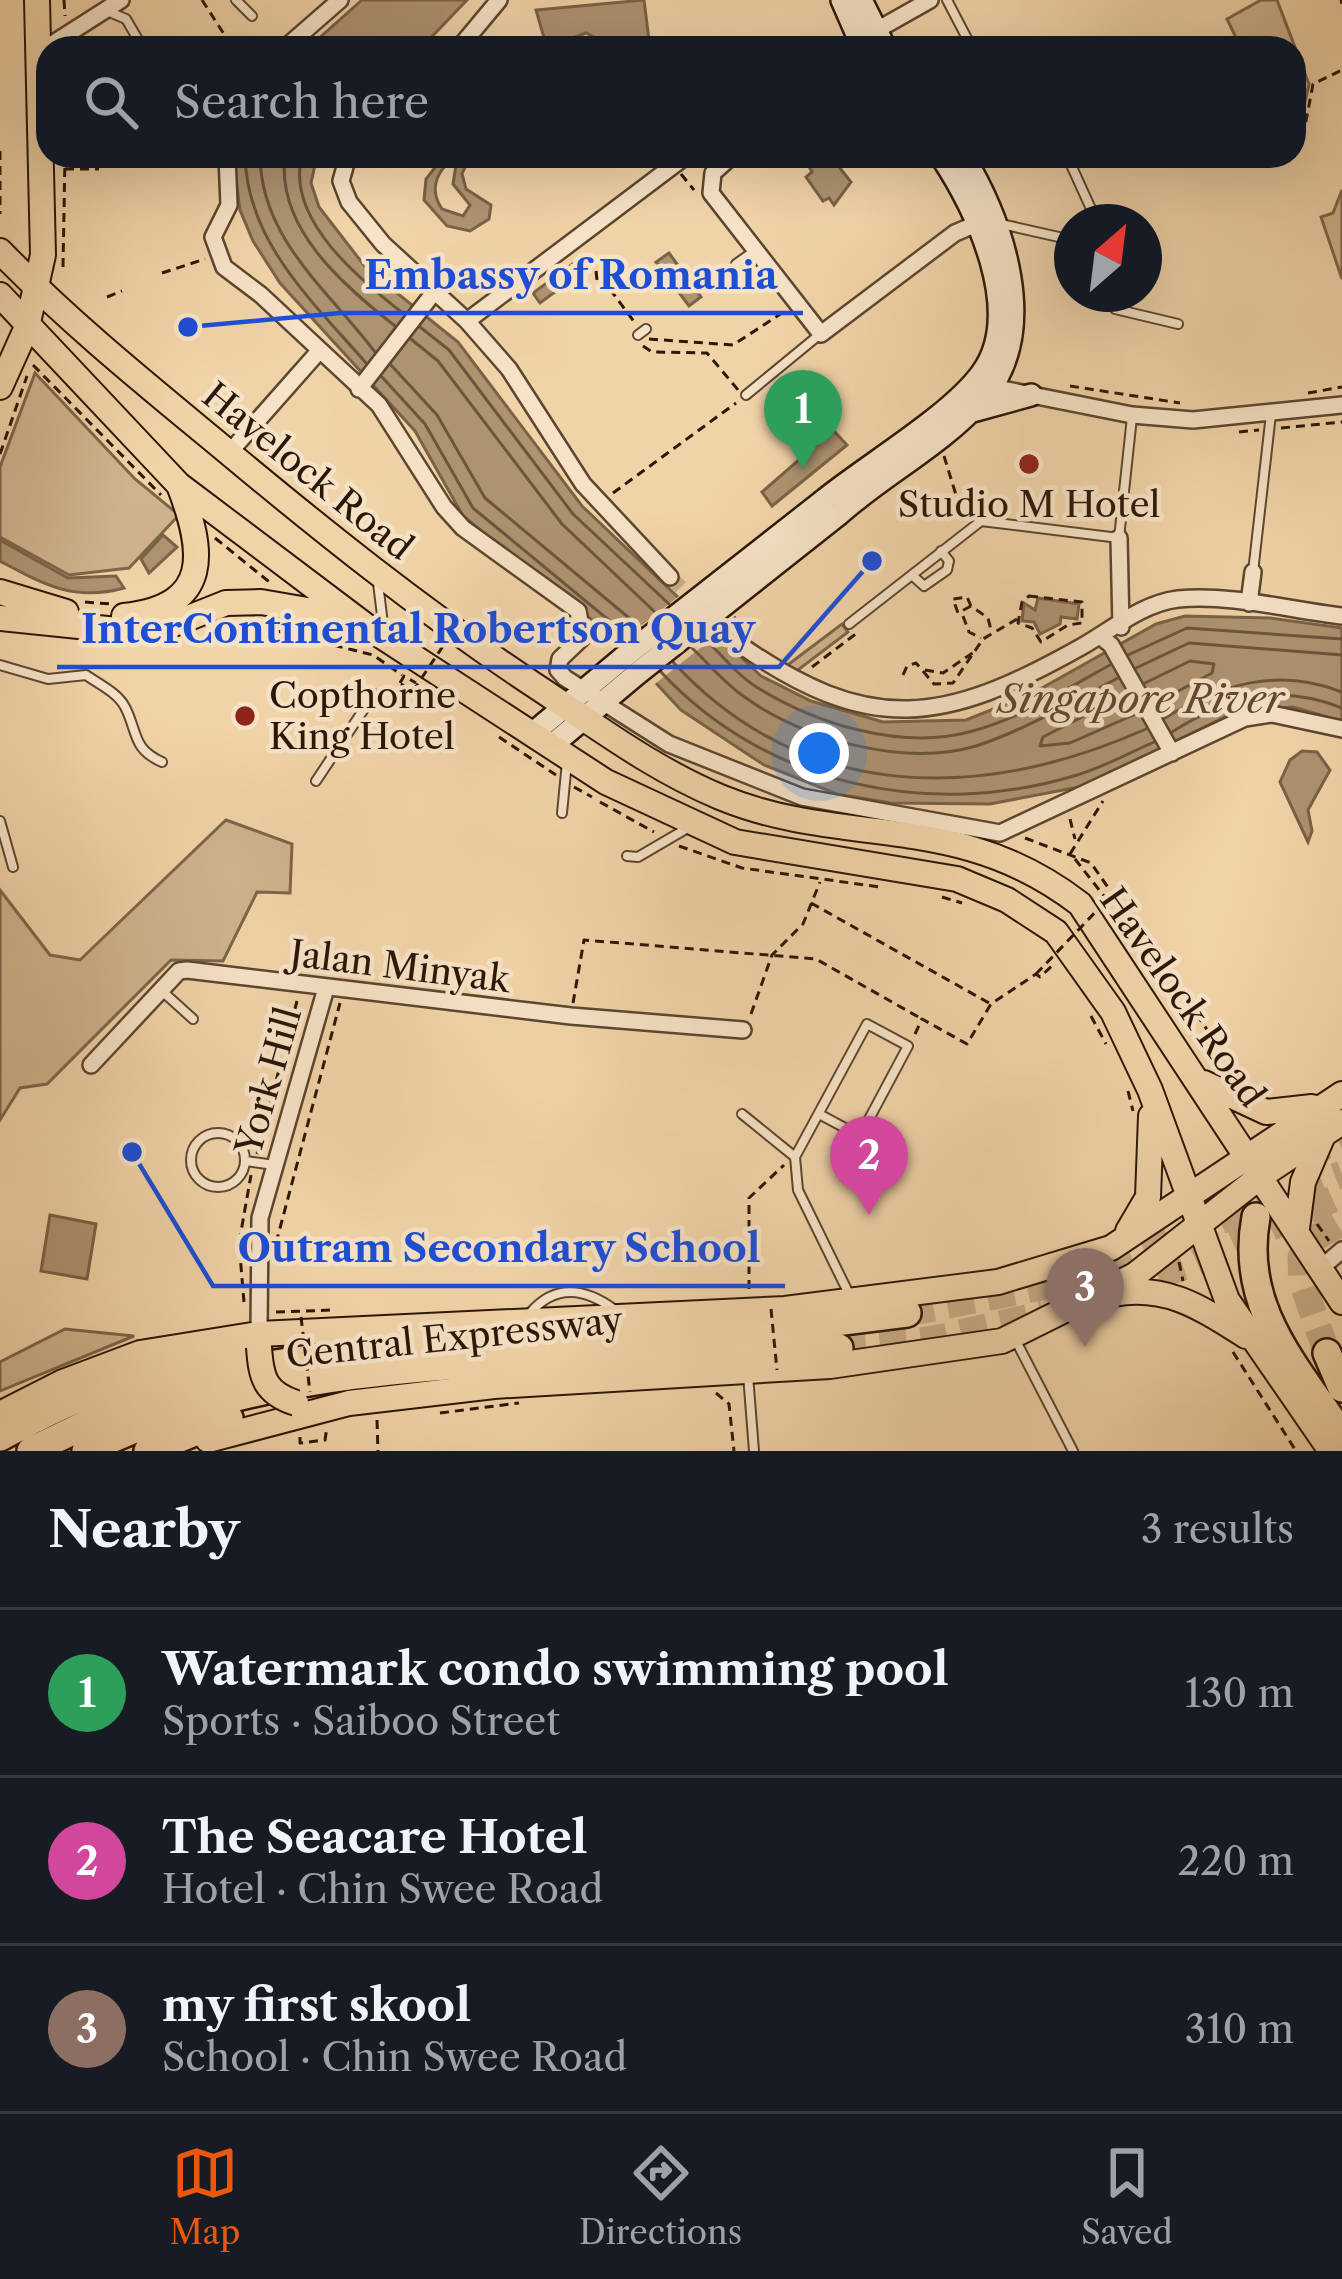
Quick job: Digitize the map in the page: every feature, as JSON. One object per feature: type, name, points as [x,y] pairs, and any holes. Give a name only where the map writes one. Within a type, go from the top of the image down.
[{"type":"highway","points":[[1256,1216],[1252,1279],[1259,1304],[1342,1435]]},
{"type":"highway","name":"Central Expressway","points":[[31,1451],[91,1420],[193,1380],[907,1312]]},
{"type":"highway","name":"Central Expressway","points":[[86,1451],[149,1422],[364,1364],[839,1348]]},
{"type":"highway","points":[[1328,1353],[1342,1388]]},
{"type":"highway","points":[[0,1437],[99,1388],[186,1361],[247,1354],[364,1364],[358,1384],[206,1425],[148,1451]]},
{"type":"main road","points":[[37,0],[38,36]]},
{"type":"main road","points":[[0,386],[38,290],[43,255],[41,168]]},
{"type":"main road","name":"Havelock Road","points":[[0,251],[38,290],[375,576],[582,704],[669,774],[739,803],[941,839],[1030,870],[1080,904],[1298,1228],[1333,1257],[1342,1302]]},
{"type":"main road","name":"Havelock Road","points":[[0,295],[179,485],[375,632],[414,674],[692,825],[774,852],[945,876],[1035,915],[1070,948],[1095,982],[1187,1198],[1237,1339]]},
{"type":"main road","points":[[0,618],[114,632],[131,616],[169,604],[189,588],[199,556],[179,485]]},
{"type":"main road","points":[[0,592],[62,612],[131,616],[171,625],[226,604],[298,605],[375,632]]},
{"type":"main road","points":[[1200,1080],[1266,1112],[1335,1113]]},
{"type":"main road","points":[[1111,1249],[1138,1221],[1148,1197],[1153,1148],[1138,1087]]},
{"type":"main road","points":[[0,1414],[63,1382],[140,1353],[258,1333],[626,1318],[760,1303],[854,1304],[998,1282],[1111,1249],[1187,1198],[1254,1166],[1335,1113]]},
{"type":"main road","points":[[1298,1228],[1299,1196],[1335,1113]]},
{"type":"main road","points":[[258,1333],[263,1382],[271,1394],[302,1411],[494,1386],[776,1370],[959,1351],[1014,1337],[1098,1297],[1196,1224],[1254,1166]]},
{"type":"main road","points":[[1051,1268],[1076,1280],[1078,1298],[1068,1312]]},
{"type":"main road","points":[[1098,1297],[1161,1292],[1184,1299],[1237,1339],[1331,1451]]},
{"type":"main road","points":[[183,1451],[234,1429],[349,1403]]},
{"type":"street","points":[[76,36],[122,0]]},
{"type":"street","points":[[299,36],[340,0]]},
{"type":"street","points":[[469,36],[499,0]]},
{"type":"street","points":[[842,0],[865,36]]},
{"type":"street","points":[[861,0],[868,36]]},
{"type":"street","points":[[880,36],[923,2]]},
{"type":"street","points":[[227,168],[229,205],[213,237],[218,257],[379,405],[444,507],[463,528],[578,611],[584,621],[583,637],[560,659],[558,670],[582,704],[802,797],[1000,833],[1244,718],[1272,714],[1342,729]]},
{"type":"street","points":[[345,168],[341,181],[349,202],[383,244],[467,321],[509,369],[603,501],[670,577]]},
{"type":"street","points":[[467,321],[670,168]]},
{"type":"street","points":[[718,168],[710,193],[820,334],[986,222]]},
{"type":"street","points":[[955,168],[986,222],[1012,290],[1006,353],[1012,377],[1030,395]]},
{"type":"street","points":[[550,746],[582,704],[982,385],[994,345],[997,287],[986,222]]},
{"type":"street","points":[[359,388],[435,291]]},
{"type":"street","points":[[229,454],[320,350]]},
{"type":"street","points":[[631,665],[723,606],[831,507],[947,446],[1006,353]]},
{"type":"street","points":[[982,385],[1132,416],[1192,420],[1272,421],[1342,405]]},
{"type":"street","points":[[967,414],[1030,395]]},
{"type":"street","points":[[1119,538],[1125,621]]},
{"type":"street","points":[[1250,603],[1253,572]]},
{"type":"street","points":[[736,642],[792,682],[857,701],[920,710],[950,707],[999,692],[1105,640],[1125,621],[1178,599],[1342,616]]},
{"type":"street","points":[[1105,640],[1172,753]]},
{"type":"street","name":"Jalan Minyak","points":[[91,1065],[161,990],[187,970],[571,1016],[743,1030]]},
{"type":"street","name":"York Hill","points":[[258,1333],[260,1218],[334,989]]},
{"type":"lane","points":[[236,0],[252,16]]},
{"type":"lane","points":[[947,0],[966,36]]},
{"type":"lane","points":[[106,10],[126,20],[136,36]]},
{"type":"lane","points":[[1071,168],[1088,204]]},
{"type":"lane","points":[[986,222],[1054,236]]},
{"type":"lane","points":[[736,264],[754,251]]},
{"type":"lane","points":[[1127,312],[1178,324]]},
{"type":"lane","points":[[745,396],[820,334]]},
{"type":"lane","points":[[849,624],[967,530],[991,519],[1119,538],[1132,416]]},
{"type":"lane","points":[[1253,572],[1272,421]]},
{"type":"lane","points":[[912,574],[926,585],[947,570],[949,561],[941,551]]},
{"type":"lane","points":[[375,576],[387,621],[375,632]]},
{"type":"lane","points":[[414,674],[416,625],[423,609]]},
{"type":"lane","points":[[0,665],[48,679],[86,675],[125,706],[133,739],[145,754],[161,762]]},
{"type":"lane","points":[[316,782],[374,694]]},
{"type":"lane","points":[[550,746],[562,813]]},
{"type":"lane","points":[[0,821],[13,867]]},
{"type":"lane","points":[[627,856],[638,857],[692,825]]},
{"type":"lane","points":[[161,990],[193,1019]]},
{"type":"lane","points":[[819,1114],[860,1136],[908,1046],[867,1024],[795,1157],[798,1190],[854,1304]]},
{"type":"lane","points":[[742,1114],[795,1157]]},
{"type":"lane","points":[[250,1161],[230,1185],[210,1186],[194,1174],[192,1154],[202,1137],[222,1132],[239,1142],[250,1161],[275,1166]]},
{"type":"lane","points":[[1014,1337],[1073,1451]]},
{"type":"lane","points":[[748,1372],[754,1451]]},
{"type":"path","points":[[202,0],[224,36]]},
{"type":"path","points":[[1306,125],[1313,84],[1342,70]]},
{"type":"path","points":[[0,152],[0,214]]},
{"type":"path","points":[[55,267],[63,267],[64,170],[99,169]]},
{"type":"path","points":[[162,273],[218,257]]},
{"type":"path","points":[[596,271],[652,352],[707,353],[745,396],[603,501]]},
{"type":"path","points":[[107,298],[122,291]]},
{"type":"path","points":[[642,335],[653,341],[733,345],[798,306]]},
{"type":"path","points":[[0,454],[31,364],[138,476],[298,605]]},
{"type":"path","points":[[1069,386],[1180,403]]},
{"type":"path","points":[[1291,396],[1342,387]]},
{"type":"path","points":[[1230,431],[1272,421],[1342,422]]},
{"type":"path","points":[[929,469],[947,446]]},
{"type":"path","points":[[947,446],[967,530]]},
{"type":"path","points":[[983,639],[969,632],[963,614],[953,610],[953,599],[962,594],[988,618],[992,632]]},
{"type":"path","points":[[924,670],[934,684],[953,683],[983,639],[1018,618],[1029,596],[1085,604],[1081,626],[1067,625],[1045,642],[1018,618]]},
{"type":"path","points":[[83,602],[131,616]]},
{"type":"path","points":[[723,606],[746,629],[736,642]]},
{"type":"path","points":[[963,614],[971,606]]},
{"type":"path","points":[[414,674],[400,683],[413,691],[461,619]]},
{"type":"path","points":[[260,627],[373,655],[414,674]]},
{"type":"path","points":[[903,675],[911,663],[943,673],[976,651]]},
{"type":"path","points":[[1069,856],[1116,781]]},
{"type":"path","points":[[1069,815],[1076,843]]},
{"type":"path","points":[[1000,833],[1091,862],[1266,1112]]},
{"type":"path","points":[[571,1016],[584,940],[816,959],[967,1044],[991,1004],[1036,974],[1107,900],[1069,856]]},
{"type":"path","points":[[743,1030],[772,955],[802,923],[821,880],[883,887]]},
{"type":"path","points":[[925,892],[967,905]]},
{"type":"path","points":[[811,903],[991,1004]]},
{"type":"path","points":[[1036,974],[1040,977],[1058,959]]},
{"type":"path","points":[[258,1333],[239,1243],[250,1161],[301,984]]},
{"type":"path","points":[[273,1254],[334,989]]},
{"type":"path","points":[[1082,1001],[1105,1042]]},
{"type":"path","points":[[908,1046],[922,1019]]},
{"type":"path","points":[[1137,1127],[1138,1087]]},
{"type":"path","points":[[776,1370],[760,1303],[749,1198],[795,1157]]},
{"type":"path","points":[[1299,1196],[1333,1257]]},
{"type":"path","points":[[301,1317],[300,1443],[325,1440],[328,1423]]},
{"type":"path","points":[[1237,1339],[1296,1451]]},
{"type":"path","points":[[705,1384],[729,1404],[734,1451]]},
{"type":"path","points":[[377,1418],[379,1451]]},
{"type":"shaded area","points":[[1261,0],[1277,0],[1291,36],[1235,36],[1227,19]]},
{"type":"shaded area","points":[[1342,190],[1342,279],[1321,217],[1333,213]]},
{"type":"shaded area","points":[[35,373],[135,479],[179,515],[129,568],[69,575],[0,537],[0,467]]},
{"type":"shaded area","points":[[842,624],[848,632],[794,673],[785,667]]},
{"type":"shaded area","points":[[226,820],[292,844],[290,893],[257,892],[223,961],[171,960],[47,1084],[20,1088],[0,1120],[0,890],[50,955],[80,960]]},
{"type":"shaded area","points":[[65,1329],[134,1336],[0,1391],[0,1362]]},
{"type":"water","points":[[362,0],[467,0],[432,36],[322,36]]},
{"type":"water","points":[[644,0],[648,36],[544,36],[536,10]]},
{"type":"water","name":"Singapore River","points":[[235,168],[314,168],[311,183],[319,207],[367,269],[458,342],[582,506],[761,676],[811,701],[883,722],[966,720],[1033,693],[1156,624],[1185,616],[1270,618],[1342,628],[1342,721],[1293,707],[1237,711],[1084,786],[990,804],[891,803],[837,794],[764,765],[681,710],[613,637],[463,516],[415,431],[280,283],[240,210]]},
{"type":"water","points":[[435,168],[444,168],[436,196],[442,209],[463,216],[470,205],[453,184],[456,168],[465,168],[466,189],[491,205],[489,219],[470,231],[447,226],[424,200],[426,179]]},
{"type":"water","points":[[810,168],[840,168],[851,182],[834,205],[829,198],[823,201],[806,177]]},
{"type":"water","points":[[669,253],[701,297],[689,306],[656,262]]},
{"type":"water","points":[[578,260],[585,270],[540,303],[533,293]]},
{"type":"water","points":[[833,430],[847,445],[772,506],[762,492]]},
{"type":"water","points":[[163,535],[177,547],[149,573],[141,559]]},
{"type":"water","points":[[0,540],[68,578],[116,576],[124,588],[89,593],[45,583],[0,561]]},
{"type":"water","points":[[1038,598],[1079,604],[1077,619],[1061,617],[1060,624],[1040,634],[1034,622],[1022,621],[1024,603],[1035,610]]},
{"type":"water","points":[[1302,751],[1317,752],[1330,770],[1308,810],[1312,831],[1308,842],[1280,782],[1290,760]]},
{"type":"water","points":[[50,1215],[96,1224],[87,1279],[41,1271]]},
{"type":"pier","points":[[683,593],[722,631],[651,687],[614,647]]},
{"type":"tunnel","points":[[670,577],[736,642]]},
{"type":"tunnel","points":[[1301,1158],[1342,1138]]},
{"type":"tunnel","points":[[1191,1207],[1269,1156]]},
{"type":"tunnel","points":[[907,1313],[1057,1284],[1342,1174]]},
{"type":"tunnel","points":[[1119,1289],[1189,1265],[1342,1195]]},
{"type":"tunnel","points":[[1327,1353],[1302,1282],[1301,1257],[1315,1238],[1342,1222]]},
{"type":"tunnel","points":[[839,1348],[935,1339],[1043,1314]]},
{"type":"place","name":"Embassy of Romania","points":[[188,327]]},
{"type":"place","name":"Studio M Hotel","points":[[1029,464]]},
{"type":"place","name":"Watermark condo swimming pool","points":[[803,469]]},
{"type":"place","name":"InterContinental Robertson Quay","points":[[872,561]]},
{"type":"place","name":"Copthorne King Hotel","points":[[245,716]]},
{"type":"place","name":"Outram Secondary School","points":[[132,1152]]},
{"type":"place","name":"The Seacare Hotel","points":[[869,1215]]},
{"type":"place","name":"my first skool","points":[[1085,1347]]}]
